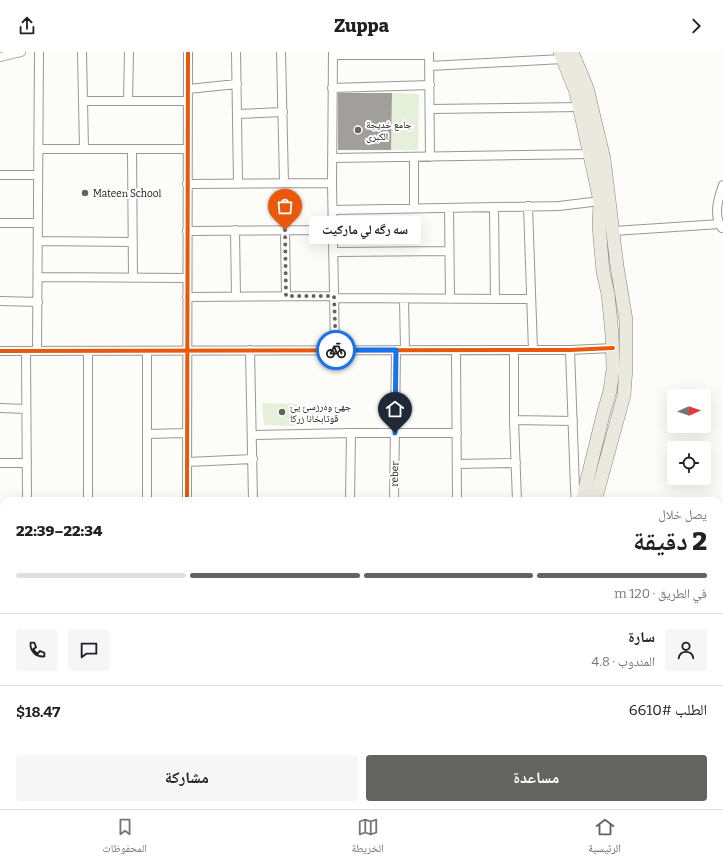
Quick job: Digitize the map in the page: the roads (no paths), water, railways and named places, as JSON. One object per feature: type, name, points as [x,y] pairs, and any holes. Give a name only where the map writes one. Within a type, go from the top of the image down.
[{"type":"main road","points":[[565,54],[580,107],[600,201],[599,226],[603,272],[611,318],[613,348],[613,369],[610,391],[583,497]]},
{"type":"main road","points":[[565,54],[587,88],[604,159],[614,231],[617,266],[626,320],[626,368],[624,395],[596,497]]},
{"type":"street","points":[[0,57],[21,52]]},
{"type":"street","points":[[37,351],[39,52]]},
{"type":"street","points":[[82,52],[84,149]]},
{"type":"street","points":[[128,101],[129,52]]},
{"type":"street","points":[[187,497],[186,351],[188,52]]},
{"type":"street","points":[[236,52],[238,184]]},
{"type":"street","points":[[281,52],[284,183]]},
{"type":"street","points":[[335,350],[332,210],[333,54],[429,54],[430,157]]},
{"type":"street","points":[[429,66],[565,54]]},
{"type":"street","points":[[188,89],[237,84]]},
{"type":"street","points":[[332,88],[430,85]]},
{"type":"street","points":[[83,102],[188,101]]},
{"type":"street","points":[[430,109],[580,107]]},
{"type":"street","points":[[237,114],[282,112]]},
{"type":"street","points":[[38,149],[188,149]]},
{"type":"street","points":[[132,149],[133,278]]},
{"type":"street","points":[[332,158],[590,154]]},
{"type":"street","points":[[414,157],[414,208]]},
{"type":"street","points":[[0,175],[38,175]]},
{"type":"street","points":[[187,184],[332,183]]},
{"type":"street","points":[[599,226],[614,231],[721,226],[717,212],[719,197],[723,185]]},
{"type":"street","points":[[332,210],[559,206],[600,201]]},
{"type":"street","points":[[528,206],[533,350]]},
{"type":"street","points":[[494,207],[494,299]]},
{"type":"street","points":[[449,208],[450,299]]},
{"type":"street","points":[[0,223],[38,223]]},
{"type":"street","points":[[235,230],[236,297]]},
{"type":"street","points":[[285,230],[286,296]]},
{"type":"street","points":[[187,231],[333,230]]},
{"type":"street","points":[[38,241],[133,242]]},
{"type":"street","points":[[333,252],[449,251]]},
{"type":"street","points":[[38,277],[187,278]]},
{"type":"street","points":[[187,297],[286,296],[531,299]]},
{"type":"street","points":[[404,298],[405,350]]},
{"type":"street","points":[[0,301],[38,302]]},
{"type":"street","points":[[0,351],[570,350],[613,348]]},
{"type":"street","points":[[250,350],[253,497]]},
{"type":"street","name":"reber","points":[[394,497],[396,350]]},
{"type":"street","points":[[456,350],[457,497]]},
{"type":"street","points":[[514,350],[516,497]]},
{"type":"street","points":[[570,350],[576,497]]},
{"type":"street","points":[[26,351],[28,497]]},
{"type":"street","points":[[88,351],[88,497]]},
{"type":"street","points":[[147,351],[147,497]]},
{"type":"street","points":[[0,408],[26,408]]},
{"type":"street","points":[[514,420],[573,421]]},
{"type":"street","points":[[147,434],[186,433]]},
{"type":"street","points":[[252,436],[351,433],[456,434]]},
{"type":"street","points":[[350,497],[351,433]]},
{"type":"street","points":[[186,462],[253,459]]},
{"type":"street","points":[[0,463],[27,463]]},
{"type":"street","points":[[457,464],[516,463]]},
{"type":"place","name":"جامع خدیجة الکبری","points":[[358,130]]},
{"type":"place","name":"Mateen School","points":[[85,193]]},
{"type":"place","name":"سه رگه لي ماركيت","points":[[285,230]]},
{"type":"place","name":"جھێ وەرزسێ یێ قوتابخانا زرکا","points":[[282,412]]}]
